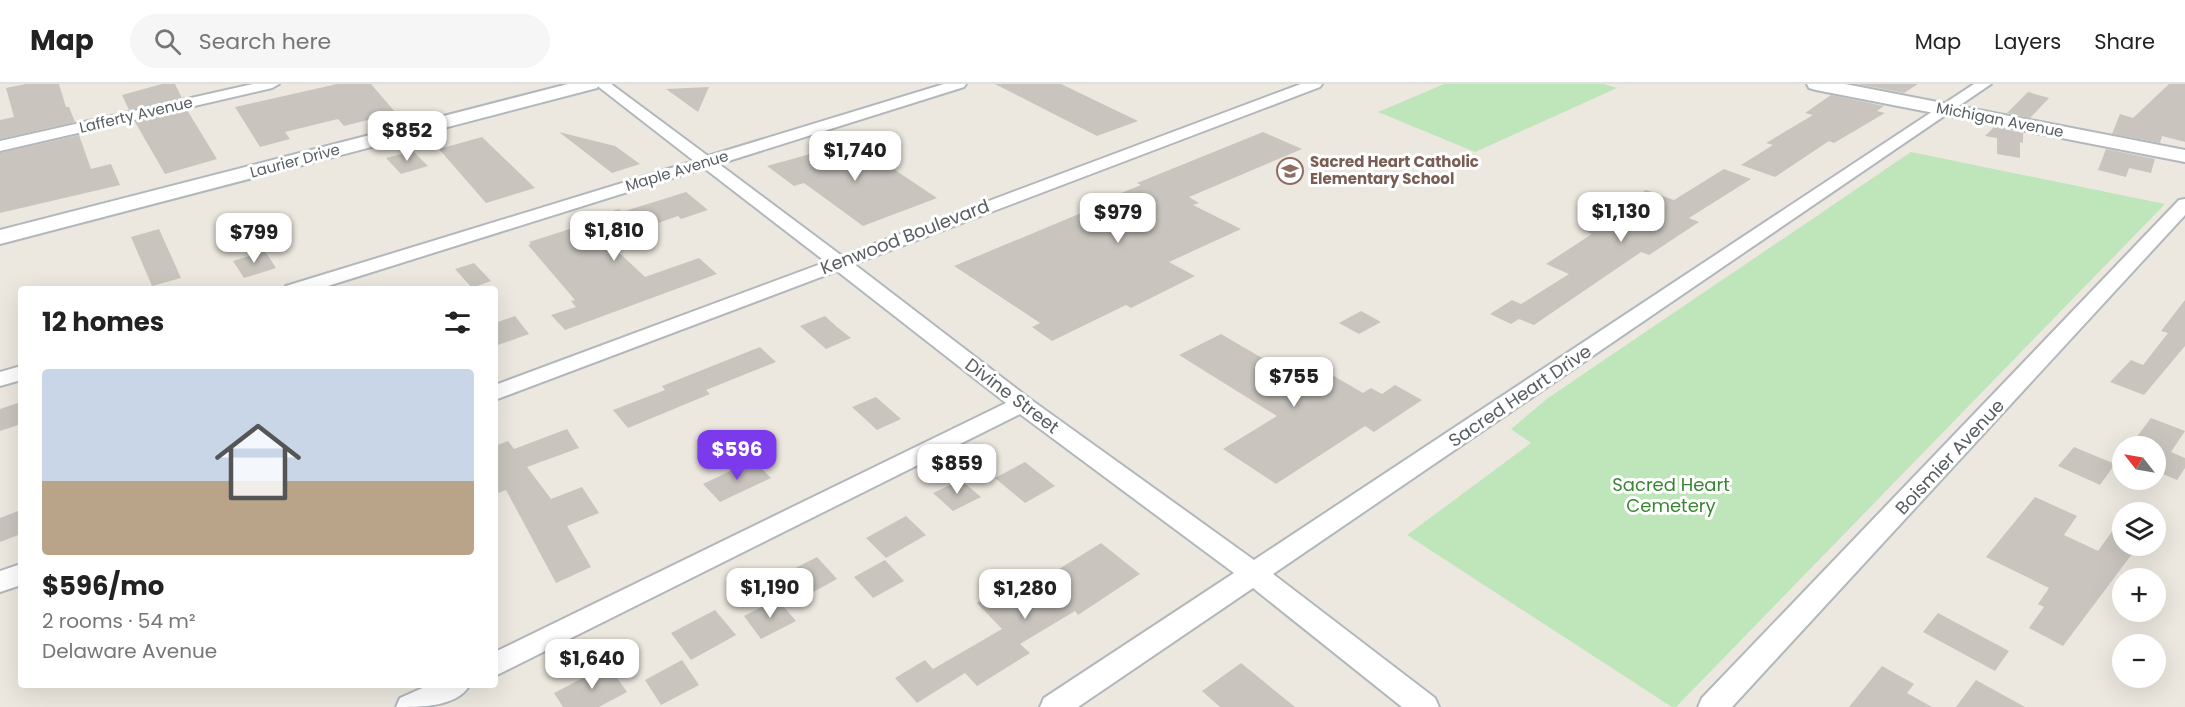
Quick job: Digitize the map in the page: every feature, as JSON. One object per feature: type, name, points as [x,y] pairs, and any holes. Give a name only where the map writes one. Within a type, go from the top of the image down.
[{"type":"street","name":"Lafferty Avenue","points":[[0,146],[272,84]]},
{"type":"street","name":"Laurier Drive","points":[[0,237],[590,84]]},
{"type":"street","name":"Divine Street","points":[[602,84],[1022,404],[1254,574],[1424,707]]},
{"type":"street","name":"Maple Avenue","points":[[306,286],[959,84]]},
{"type":"street","name":"Kenwood Boulevard","points":[[498,392],[837,262],[1315,84]]},
{"type":"street","name":"Michigan Avenue","points":[[1816,84],[2185,156]]},
{"type":"street","name":"Sacred Heart Drive","points":[[1056,707],[1984,84]]},
{"type":"street","name":"Boismier Avenue","points":[[1713,707],[2185,204]]},
{"type":"street","points":[[0,379],[18,374]]},
{"type":"street","points":[[498,664],[1022,404]]},
{"type":"street","points":[[0,582],[18,575]]},
{"type":"street","points":[[411,707],[450,688]]},
{"type":"green space","points":[[1444,84],[1604,84],[1617,88],[1475,152],[1378,112]]},
{"type":"green space","name":"Sacred Heart Cemetery","points":[[1911,152],[2165,204],[1676,707],[1672,707],[1407,535],[1531,443],[1511,429],[1548,398]]},
{"type":"building","points":[[26,84],[59,84],[66,107],[69,107],[75,122],[0,139],[0,120],[14,117],[6,88]]},
{"type":"building","points":[[162,84],[175,84],[182,98],[129,110],[122,95]]},
{"type":"building","points":[[337,84],[371,84],[396,113],[344,126],[338,119],[285,132],[290,139],[260,147],[235,107]]},
{"type":"building","points":[[995,84],[1061,84],[1138,121],[1097,136]]},
{"type":"building","points":[[1857,84],[1918,84],[1904,93]]},
{"type":"building","points":[[2169,84],[2185,84],[2185,142],[2162,136],[2160,143],[2112,134],[2120,114],[2133,118]]},
{"type":"building","points":[[709,87],[698,112],[666,89]]},
{"type":"building","points":[[2028,92],[2049,98],[2030,118],[2007,113]]},
{"type":"building","points":[[1831,95],[1884,106],[1877,111],[1885,113],[1834,143],[1829,141],[1775,177],[1741,165],[1773,145],[1766,143],[1813,115],[1805,113]]},
{"type":"building","points":[[187,110],[217,159],[165,174],[135,122]]},
{"type":"building","points":[[1994,127],[2023,133],[2023,143],[2020,142],[2020,158],[1997,154],[1997,138],[1985,136]]},
{"type":"building","points":[[559,132],[615,146],[640,164],[612,173]]},
{"type":"building","name":"Sacred Heart Catholic Elementary School","points":[[1263,132],[1302,149],[1189,197],[1199,203],[1193,205],[1241,229],[1169,262],[1195,276],[1131,308],[1126,305],[1052,341],[1032,327],[1040,323],[954,266],[1086,211],[1082,209],[1141,185],[1137,183]]},
{"type":"building","points":[[79,135],[91,169],[111,164],[120,185],[0,213],[0,153]]},
{"type":"building","points":[[482,137],[535,188],[486,203],[439,149]]},
{"type":"building","points":[[853,142],[937,198],[863,226],[804,183],[794,186],[767,166]]},
{"type":"building","points":[[2106,149],[2155,159],[2151,173],[2129,168],[2126,177],[2098,170]]},
{"type":"building","points":[[413,151],[428,166],[401,174],[386,158]]},
{"type":"building","points":[[1724,169],[1751,179],[1689,218],[1699,222],[1649,255],[1641,252],[1534,325],[1519,319],[1511,324],[1490,314],[1512,300],[1521,304],[1569,274],[1546,264],[1592,234],[1583,230],[1646,190],[1674,200]]},
{"type":"building","points":[[686,192],[708,210],[681,219],[678,216],[655,224],[652,221],[609,235],[615,242],[609,243],[645,277],[699,258],[717,274],[565,330],[551,315],[576,307],[571,301],[575,300],[528,245],[531,244],[529,242],[598,220],[595,217],[619,209],[622,212]]},
{"type":"building","points":[[159,229],[181,278],[152,286],[131,237]]},
{"type":"building","points":[[265,251],[276,268],[244,278],[233,261]]},
{"type":"building","points":[[474,263],[491,281],[470,286],[455,269]]},
{"type":"building","points":[[2185,300],[2185,346],[2144,395],[2110,382],[2131,360],[2143,365],[2168,333],[2161,331]]},
{"type":"building","points":[[1361,311],[1381,322],[1359,334],[1339,323]]},
{"type":"building","points":[[515,316],[529,334],[498,345],[498,322]]},
{"type":"building","points":[[825,316],[851,338],[826,349],[800,326]]},
{"type":"building","points":[[1221,334],[1307,384],[1327,372],[1363,393],[1371,388],[1382,394],[1395,385],[1422,400],[1374,432],[1365,426],[1276,484],[1223,449],[1277,416],[1179,355]]},
{"type":"building","points":[[760,347],[776,362],[706,390],[710,394],[628,428],[613,410],[665,390],[662,386]]},
{"type":"building","points":[[876,397],[901,419],[877,430],[852,407]]},
{"type":"building","points":[[18,403],[18,425],[0,431],[0,409]]},
{"type":"building","points":[[2151,418],[2185,431],[2171,452],[2185,458],[2185,468],[2177,480],[2166,475],[2166,436],[2137,436]]},
{"type":"building","points":[[567,429],[579,448],[527,467],[551,499],[582,487],[599,513],[567,526],[591,567],[556,583],[506,490],[498,493],[498,445],[508,441],[514,449]]},
{"type":"building","points":[[2074,447],[2112,463],[2112,468],[2100,485],[2058,466]]},
{"type":"building","points":[[753,460],[771,478],[720,502],[703,484]]},
{"type":"building","points":[[1025,462],[1055,486],[1025,503],[995,478]]},
{"type":"building","points":[[961,480],[981,497],[953,511],[933,493]]},
{"type":"building","points":[[2035,497],[2077,516],[2064,535],[2098,551],[2112,532],[2112,556],[2130,556],[2122,568],[2112,568],[2112,581],[2063,646],[2029,628],[2044,607],[2038,604],[2049,588],[1986,557]]},
{"type":"building","points":[[18,511],[18,535],[0,542],[0,518]]},
{"type":"building","points":[[906,516],[926,535],[886,558],[866,538]]},
{"type":"building","points":[[1101,543],[1140,574],[1078,615],[1075,611],[1020,644],[1030,653],[977,686],[965,673],[917,703],[895,678],[925,660],[933,669],[1002,629],[977,603],[1008,586],[1017,595]]},
{"type":"building","points":[[817,557],[837,579],[786,607],[766,583]]},
{"type":"building","points":[[885,560],[904,581],[873,598],[854,577]]},
{"type":"building","points":[[777,599],[796,621],[761,639],[744,616]]},
{"type":"building","points":[[715,610],[736,635],[691,660],[671,633]]},
{"type":"building","points":[[1938,613],[2009,651],[1995,671],[1923,632]]},
{"type":"building","points":[[682,660],[699,685],[661,705],[645,680]]},
{"type":"building","points":[[1241,663],[1295,707],[1220,707],[1202,691]]},
{"type":"building","points":[[608,665],[627,692],[599,707],[563,707],[554,693]]},
{"type":"building","points":[[1882,666],[1914,684],[1907,693],[1932,707],[1849,707]]},
{"type":"building","points":[[1976,680],[2025,707],[1956,707]]},
{"type":"place","name":"Sacred Heart Catholic Elementary School","points":[[1290,171]]}]
